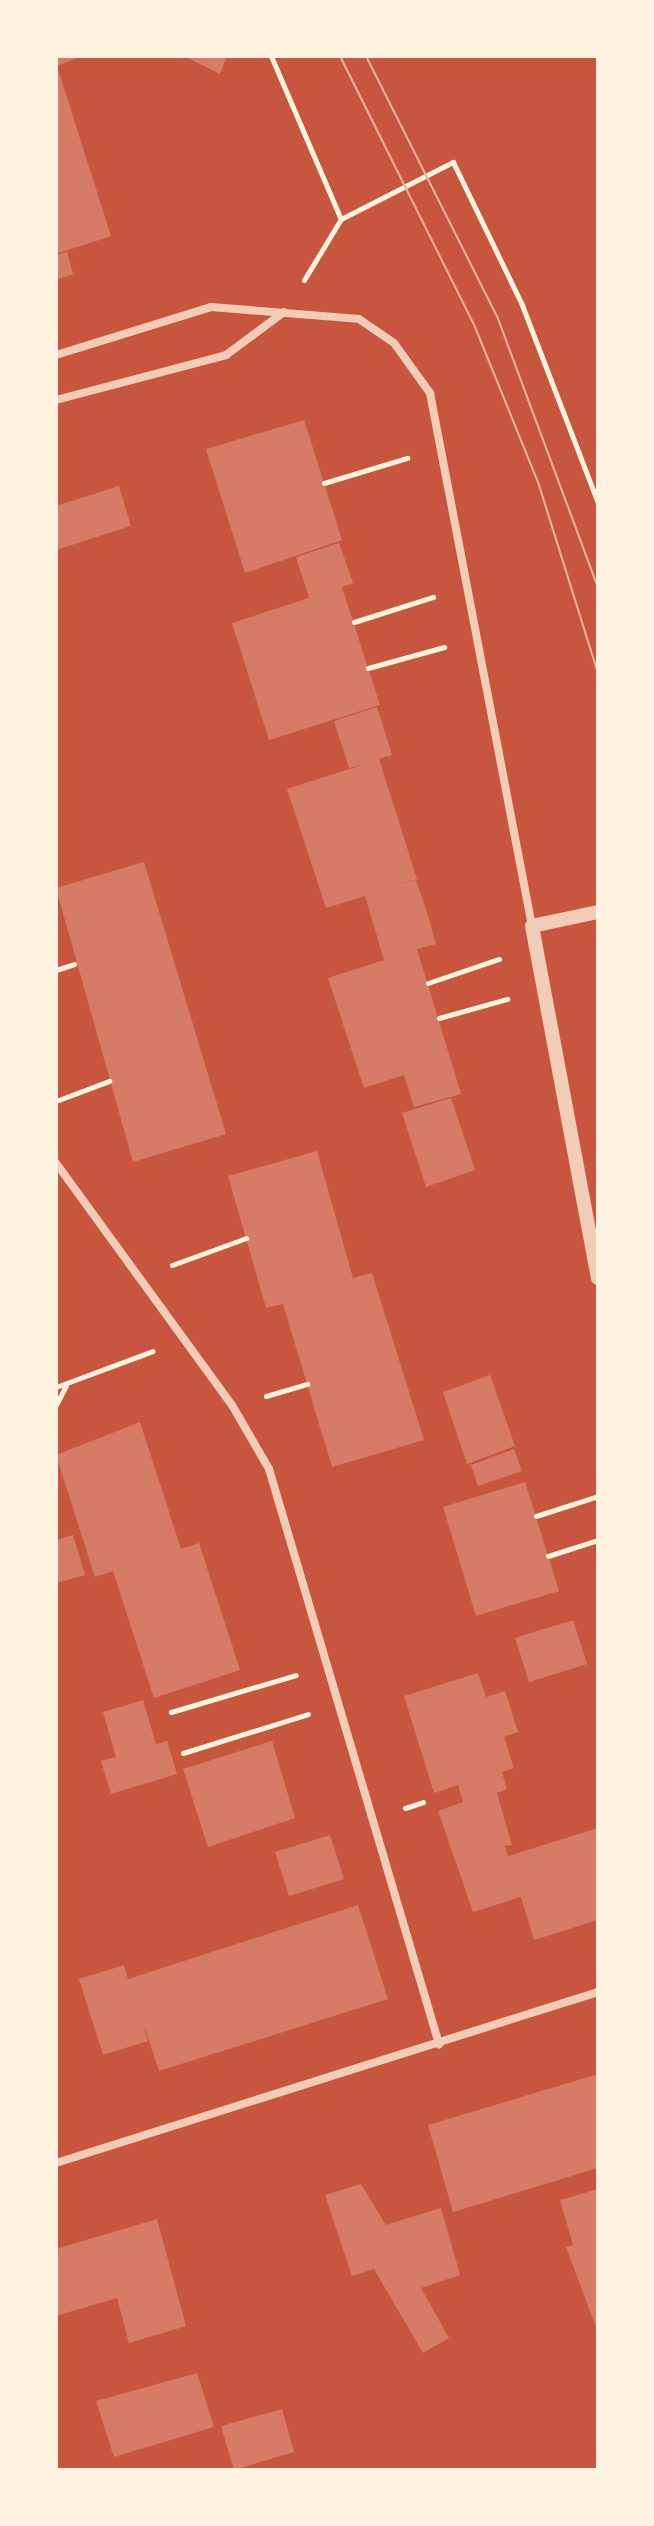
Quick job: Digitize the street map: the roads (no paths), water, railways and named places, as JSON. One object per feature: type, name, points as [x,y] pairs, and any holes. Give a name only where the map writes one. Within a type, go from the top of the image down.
[{"type":"street","points":[[56,355],[211,307],[359,319],[394,343],[430,393],[598,1278]]},
{"type":"street","points":[[56,400],[226,355],[285,312]]},
{"type":"street","points":[[532,926],[598,912]]},
{"type":"street","points":[[56,1163],[186,1339],[269,1469],[439,2044]]},
{"type":"street","points":[[56,2163],[598,1992]]},
{"type":"tram line","points":[[340,56],[475,327],[539,485],[598,673]]},
{"type":"tram line","points":[[366,56],[497,316],[598,587]]}]
